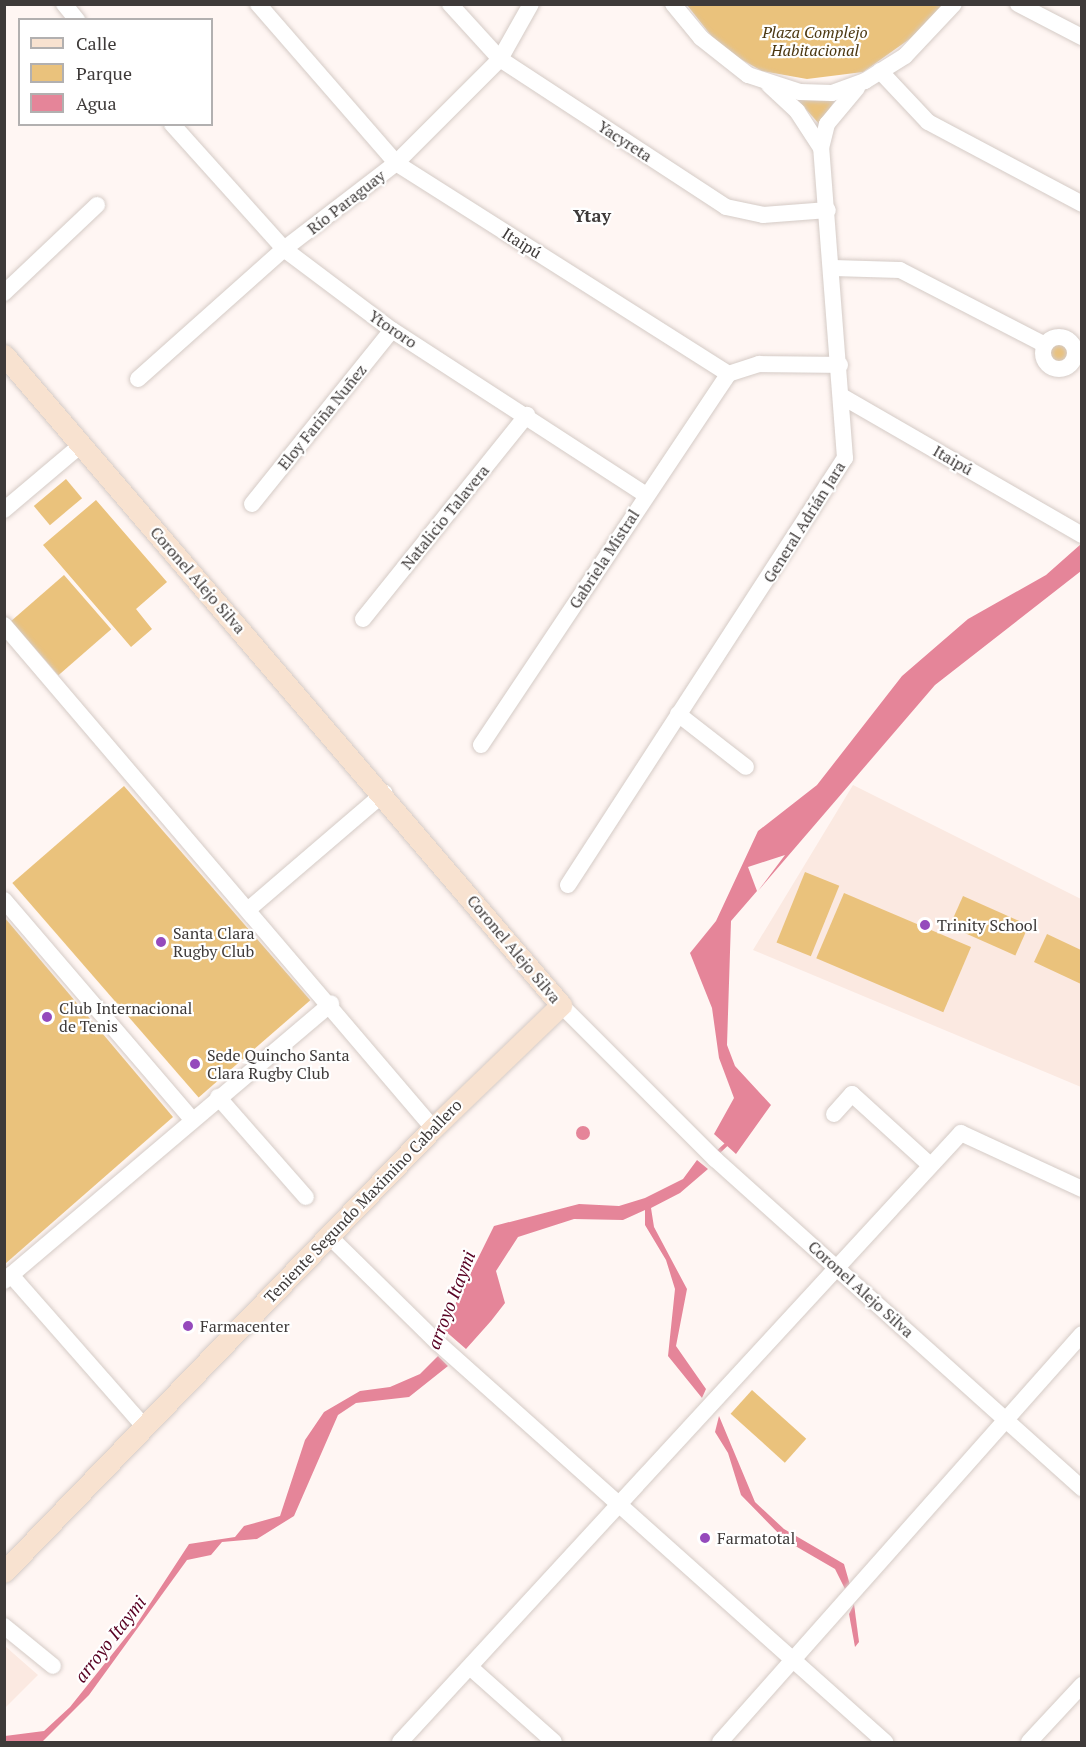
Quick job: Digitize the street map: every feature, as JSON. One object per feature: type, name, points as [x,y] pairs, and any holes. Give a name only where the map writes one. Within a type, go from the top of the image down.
[{"type":"main road","name":"Coronel Alejo Silva","points":[[4,355],[384,793],[561,1005]]},
{"type":"main road","name":"Teniente Segundo Maximino Caballero","points":[[4,1572],[143,1425],[433,1128],[561,1005]]},
{"type":"street","points":[[64,4],[75,18]]},
{"type":"street","name":"Itaipú","points":[[258,4],[396,163],[728,374]]},
{"type":"street","name":"Yacyreta","points":[[450,4],[500,59],[726,207],[753,215],[828,210]]},
{"type":"street","name":"Río Paraguay","points":[[138,379],[284,249],[396,163],[500,59],[531,4]]},
{"type":"street","points":[[673,4],[724,58],[769,85],[832,93],[865,81]]},
{"type":"street","points":[[821,148],[840,104],[865,81],[933,32],[954,4]]},
{"type":"street","points":[[1018,4],[1082,38]]},
{"type":"street","points":[[880,71],[928,122],[1082,204]]},
{"type":"street","name":"General Adrián Jara","points":[[568,885],[836,476],[847,445],[821,148],[797,111],[769,85]]},
{"type":"street","name":"Ytororo","points":[[174,126],[284,249],[392,330],[527,415],[646,495]]},
{"type":"street","points":[[4,293],[97,205]]},
{"type":"street","points":[[833,268],[900,270],[1045,345]]},
{"type":"street","name":"Eloy Fariña Nuñez","points":[[252,504],[392,330]]},
{"type":"street","points":[[728,374],[759,364],[840,365]]},
{"type":"street","name":"Gabriela Mistral","points":[[481,745],[728,374]]},
{"type":"street","name":"Itaipú","points":[[843,397],[1064,523],[1082,536]]},
{"type":"street","name":"Natalicio Talavera","points":[[363,620],[527,415]]},
{"type":"street","points":[[4,510],[82,444]]},
{"type":"street","points":[[4,625],[250,908],[433,1128]]},
{"type":"street","points":[[678,714],[746,767]]},
{"type":"street","points":[[250,908],[384,793]]},
{"type":"street","points":[[4,900],[191,1118]]},
{"type":"street","points":[[143,1425],[8,1278],[191,1118],[331,1004]]},
{"type":"street","name":"Coronel Alejo Silva","points":[[561,1005],[709,1153],[1082,1488]]},
{"type":"street","points":[[834,1114],[852,1095],[929,1164]]},
{"type":"street","points":[[218,1096],[306,1197]]},
{"type":"street","points":[[400,1743],[471,1668],[929,1164],[962,1133],[1082,1189]]},
{"type":"street","points":[[329,1236],[460,1363],[885,1743]]},
{"type":"street","points":[[720,1743],[1082,1334]]},
{"type":"street","points":[[4,1626],[54,1666]]},
{"type":"street","points":[[471,1668],[554,1743]]},
{"type":"street","points":[[1029,1743],[1082,1685]]},
{"type":"shaded area","name":"Trinity School","points":[[853,785],[1081,899],[1081,1087],[753,950]]},
{"type":"shaded area","points":[[5,1646],[38,1675],[5,1708]]},
{"type":"green space","name":"Plaza Complejo Habitacional","points":[[687,5],[943,5],[911,38],[863,72],[807,79],[762,71],[721,48]]},
{"type":"green space","points":[[797,99],[835,100],[820,125]]},
{"type":"green space","points":[[1055,344],[1063,344],[1068,349],[1066,360],[1055,362],[1050,357],[1050,349]]},
{"type":"green space","points":[[66,479],[82,498],[50,525],[34,506]]},
{"type":"green space","points":[[96,500],[167,582],[136,609],[152,629],[131,647],[43,545]]},
{"type":"green space","points":[[64,575],[111,629],[58,675],[11,621]]},
{"type":"green space","name":"Santa Clara Rugby Club","points":[[124,786],[310,1000],[199,1097],[12,883]]},
{"type":"green space","points":[[805,872],[839,886],[811,956],[777,942]]},
{"type":"green space","points":[[844,893],[971,947],[943,1012],[816,958]]},
{"type":"green space","points":[[963,896],[1029,925],[1015,955],[950,926]]},
{"type":"green space","name":"Club Internacional de Tenis","points":[[5,918],[173,1117],[5,1264]]},
{"type":"green space","points":[[1047,934],[1081,950],[1081,984],[1034,962]]},
{"type":"green space","points":[[752,1390],[806,1439],[785,1463],[731,1414]]},
{"type":"water","points":[[1081,544],[1081,571],[935,685],[758,891],[785,855],[748,867],[757,891],[731,921],[727,1045],[735,1066],[771,1105],[736,1154],[714,1134],[734,1098],[719,1058],[712,1008],[690,953],[716,921],[758,831],[817,785],[902,676],[968,619],[1046,575]]},
{"type":"water","points":[[580,1126],[586,1126],[590,1133],[586,1140],[580,1140],[576,1136],[576,1130]]},
{"type":"water","points":[[697,1160],[708,1169],[680,1193],[651,1208],[654,1227],[687,1289],[676,1346],[706,1389],[702,1398],[668,1356],[675,1289],[666,1260],[645,1225],[645,1210],[623,1220],[574,1219],[518,1237],[496,1271],[505,1303],[491,1321],[466,1349],[443,1329],[494,1226],[579,1204],[619,1206],[645,1198],[683,1179]]},
{"type":"water","points":[[438,1356],[448,1366],[409,1397],[356,1403],[338,1415],[294,1516],[257,1539],[222,1542],[211,1555],[187,1560],[89,1695],[43,1741],[5,1742],[5,1736],[44,1731],[70,1707],[138,1622],[189,1544],[235,1537],[244,1526],[280,1516],[305,1440],[324,1412],[360,1391],[390,1387],[420,1374]]},
{"type":"water","points":[[719,1416],[755,1502],[784,1529],[844,1564],[850,1585],[845,1589],[835,1569],[785,1540],[741,1495],[728,1453],[715,1432]]},
{"type":"water","points":[[854,1604],[859,1642],[855,1647],[849,1614]]},
{"type":"waterway","name":"arroyo Itaymi","points":[[716,1154],[728,1143]]},
{"type":"place","name":"Trinity School","points":[[925,925]]},
{"type":"place","name":"Santa Clara Rugby Club","points":[[161,942]]},
{"type":"place","name":"Club Internacional de Tenis","points":[[47,1017]]},
{"type":"place","name":"Sede Quincho Santa Clara Rugby Club","points":[[195,1064]]},
{"type":"place","name":"Farmacenter","points":[[188,1326]]},
{"type":"place","name":"Farmatotal","points":[[705,1538]]},
{"type":"district","name":"Ytay","points":[[592,215]]}]
